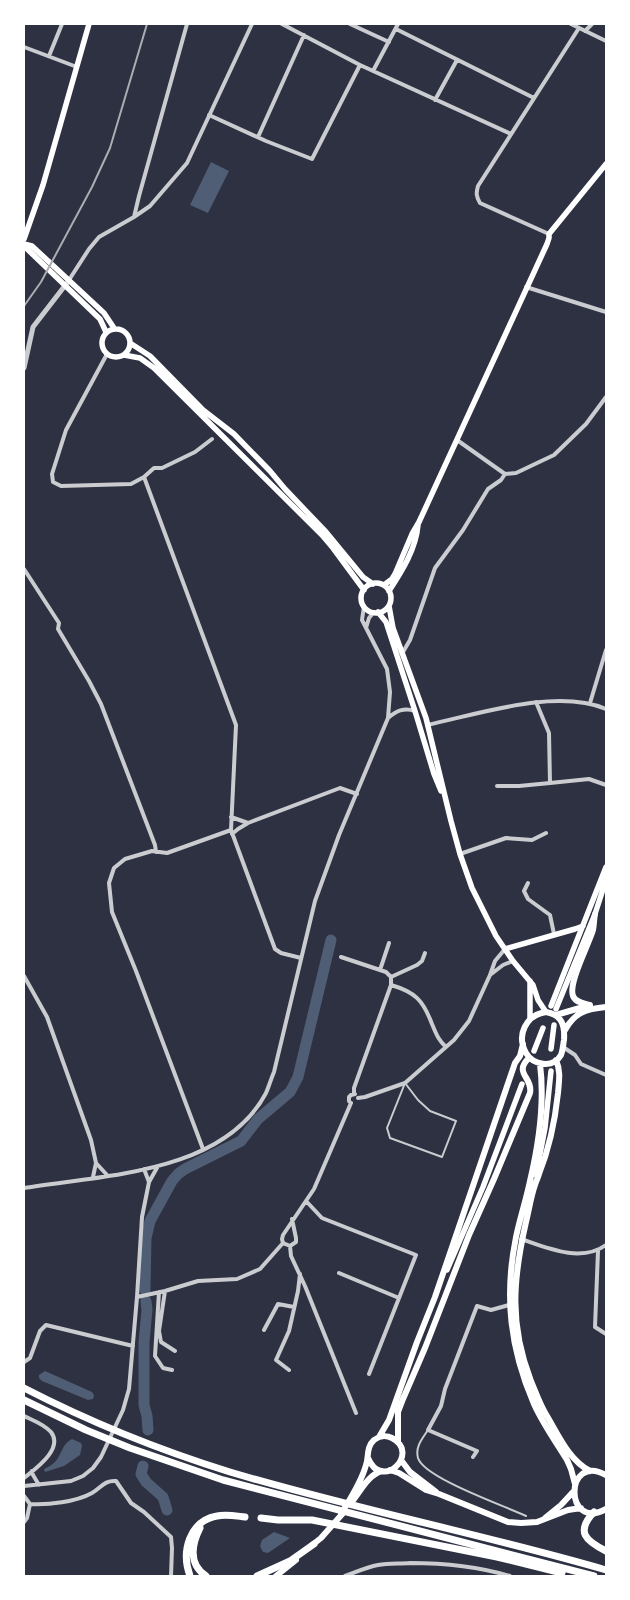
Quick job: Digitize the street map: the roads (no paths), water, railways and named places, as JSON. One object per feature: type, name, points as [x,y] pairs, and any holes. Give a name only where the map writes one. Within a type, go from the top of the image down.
[{"type":"highway","points":[[24,1388],[89,1420],[134,1438],[229,1471],[606,1570]]},
{"type":"highway","points":[[24,1400],[86,1430],[223,1480],[594,1576]]},
{"type":"highway","points":[[594,1512],[586,1521],[583,1528],[584,1533],[595,1545],[606,1551]]},
{"type":"highway","points":[[190,1576],[187,1550],[190,1537],[196,1528],[210,1518],[222,1515],[245,1517]]},
{"type":"highway","points":[[261,1518],[312,1520],[497,1556],[575,1576]]},
{"type":"highway","points":[[204,1521],[195,1539],[193,1549],[194,1562],[202,1574],[206,1576]]},
{"type":"highway","points":[[256,1576],[290,1561],[314,1544]]},
{"type":"main road","points":[[24,239],[46,176],[89,24]]},
{"type":"main road","points":[[384,585],[395,574],[547,244],[549,234],[606,164]]},
{"type":"main road","points":[[24,245],[32,246],[67,283],[100,319],[106,332]]},
{"type":"main road","points":[[67,283],[104,314],[114,328]]},
{"type":"main road","points":[[114,328],[119,328],[127,334],[130,344],[124,354],[116,357],[107,354],[101,343],[103,335],[114,328]]},
{"type":"main road","points":[[130,344],[150,356],[203,410],[234,434],[326,532],[363,577],[373,584]]},
{"type":"main road","points":[[124,354],[140,358],[154,368],[240,451],[328,541],[364,590]]},
{"type":"main road","points":[[390,591],[400,576],[417,536],[418,522]]},
{"type":"main road","points":[[376,612],[382,611],[388,606],[391,599],[390,591],[380,584],[373,584],[364,590],[362,598],[364,606],[376,612],[386,622],[434,774],[447,806]]},
{"type":"main road","points":[[388,606],[393,628],[427,725],[460,854],[475,895],[496,936],[533,985],[538,1000],[546,1012]]},
{"type":"main road","points":[[555,1010],[582,926],[606,867]]},
{"type":"main road","points":[[555,1010],[595,914],[606,880]]},
{"type":"main road","points":[[575,947],[595,914]]},
{"type":"main road","points":[[595,914],[593,929],[577,971],[572,992],[576,1000],[603,1007]]},
{"type":"main road","points":[[505,949],[554,934],[575,930],[582,926]]},
{"type":"main road","points":[[530,981],[530,1019]]},
{"type":"main road","points":[[555,1010],[564,1023],[563,1047],[560,1055],[552,1063],[540,1064],[529,1058],[523,1044],[522,1038],[530,1019],[539,1013],[555,1010],[590,1005]]},
{"type":"main road","points":[[565,1030],[573,1017],[603,1007]]},
{"type":"main road","points":[[551,1049],[554,1026]]},
{"type":"main road","points":[[534,1051],[543,1028]]},
{"type":"main road","points":[[436,1297],[523,1044]]},
{"type":"main road","points":[[439,1494],[410,1472],[402,1460],[402,1450],[398,1442],[398,1412],[469,1235],[530,1093],[530,1084],[522,1067],[529,1058]]},
{"type":"main road","points":[[535,1185],[551,1134],[556,1106],[560,1075],[556,1060]]},
{"type":"main road","points":[[540,1064],[542,1078],[541,1120],[509,1305],[518,1359],[534,1405],[572,1469],[575,1484],[574,1498],[581,1508]]},
{"type":"main road","points":[[551,1071],[545,1128],[535,1185],[519,1239],[515,1299],[519,1343],[524,1363],[542,1408],[573,1458],[590,1471]]},
{"type":"main road","points":[[379,1438],[389,1420],[417,1342],[483,1187],[522,1084]]},
{"type":"main road","points":[[469,1235],[483,1187]]},
{"type":"main road","points":[[417,1342],[425,1348]]},
{"type":"main road","points":[[361,1485],[371,1443],[379,1438],[389,1437],[398,1442]]},
{"type":"main road","points":[[368,1458],[374,1467],[399,1473],[426,1490],[508,1522],[537,1522],[568,1510],[581,1508],[594,1512],[606,1509]]},
{"type":"main road","points":[[276,1576],[321,1538],[342,1514],[361,1485],[375,1473],[395,1468],[402,1460]]},
{"type":"main road","points":[[575,1484],[584,1474],[590,1471],[606,1474]]},
{"type":"main road","points":[[544,1519],[574,1492]]},
{"type":"street","points":[[49,56],[62,24]]},
{"type":"street","points":[[134,217],[187,24]]},
{"type":"street","points":[[24,368],[33,327],[67,283],[89,248],[99,237],[150,206],[187,163],[252,24]]},
{"type":"street","points":[[282,24],[360,65],[511,134]]},
{"type":"street","points":[[350,24],[389,42]]},
{"type":"street","points":[[374,71],[398,24]]},
{"type":"street","points":[[571,24],[606,41]]},
{"type":"street","points":[[585,31],[592,24]]},
{"type":"street","points":[[549,234],[480,203],[476,197],[478,186],[579,28]]},
{"type":"street","points":[[396,29],[534,98]]},
{"type":"street","points":[[258,137],[304,35]]},
{"type":"street","points":[[24,47],[77,67]]},
{"type":"street","points":[[435,100],[457,60]]},
{"type":"street","points":[[209,115],[312,159],[360,65]]},
{"type":"street","points":[[24,226],[31,220]]},
{"type":"street","points":[[526,287],[606,312]]},
{"type":"street","points":[[107,354],[66,430],[52,474],[53,482],[61,486],[131,484],[144,477],[154,468],[162,468],[195,452],[212,438]]},
{"type":"street","points":[[456,440],[505,474],[516,473],[554,455],[586,424],[606,398]]},
{"type":"street","points":[[402,652],[410,640],[435,568],[463,530],[488,489],[501,480],[505,474]]},
{"type":"street","points":[[144,477],[236,725],[230,817],[232,834],[275,949],[281,954],[301,958]]},
{"type":"street","points":[[24,569],[59,623],[58,629],[95,693],[113,735],[156,852]]},
{"type":"street","points":[[24,1188],[144,1169],[203,1150],[241,1124],[265,1093],[274,1072],[315,901],[339,835],[388,718],[390,692],[387,669],[362,620],[364,606]]},
{"type":"street","points":[[366,628],[369,618],[376,612]]},
{"type":"street","points":[[590,703],[606,650]]},
{"type":"street","points":[[536,702],[549,733],[550,783]]},
{"type":"street","points":[[427,725],[536,702],[590,703],[606,709]]},
{"type":"street","points":[[388,718],[402,709],[415,711]]},
{"type":"street","points":[[497,786],[518,786],[589,779],[606,785]]},
{"type":"street","points":[[232,834],[248,823],[340,788],[357,794]]},
{"type":"street","points":[[230,817],[248,823]]},
{"type":"street","points":[[203,1150],[112,912],[109,883],[114,868],[125,860],[146,852],[167,853],[231,830]]},
{"type":"street","points":[[460,854],[506,838],[532,840],[546,833]]},
{"type":"street","points":[[528,883],[524,891],[528,899],[550,915],[554,934]]},
{"type":"street","points":[[380,970],[389,943]]},
{"type":"street","points":[[137,1297],[162,1292],[198,1281],[237,1279],[260,1269],[283,1243],[282,1236],[314,1189],[352,1102],[355,1102],[358,1098],[406,1083],[446,1047],[469,1022],[490,975],[494,961],[505,949]]},
{"type":"street","points":[[391,976],[422,962],[425,953]]},
{"type":"street","points":[[340,957],[386,972],[391,976]]},
{"type":"street","points":[[490,975],[503,965],[513,961]]},
{"type":"street","points":[[24,976],[47,1018],[91,1140],[96,1163],[92,1177]]},
{"type":"street","points":[[358,1098],[354,1094],[354,1088],[391,985],[391,976]]},
{"type":"street","points":[[391,985],[406,990],[423,1005],[438,1041],[446,1047]]},
{"type":"street","points":[[563,1047],[575,1055],[581,1064],[606,1075]]},
{"type":"street","points":[[352,1102],[349,1097],[354,1094]]},
{"type":"street","points":[[96,1163],[107,1175]]},
{"type":"street","points":[[24,1522],[27,1518],[30,1504],[24,1494],[24,1486],[71,1481],[83,1476],[94,1468],[123,1410],[129,1390],[144,1199],[149,1182],[158,1166]]},
{"type":"street","points":[[144,1169],[149,1182]]},
{"type":"street","points":[[306,1201],[322,1218],[416,1255],[369,1374]]},
{"type":"street","points":[[290,1246],[296,1242],[292,1219]]},
{"type":"street","points":[[285,1233],[292,1232],[296,1235]]},
{"type":"street","points":[[519,1239],[556,1250],[580,1254],[598,1251],[606,1244]]},
{"type":"street","points":[[283,1243],[290,1246]]},
{"type":"street","points":[[290,1246],[291,1256],[356,1413]]},
{"type":"street","points":[[598,1251],[595,1327],[606,1334]]},
{"type":"street","points":[[339,1273],[399,1298]]},
{"type":"street","points":[[289,1370],[276,1360],[289,1331],[300,1274]]},
{"type":"street","points":[[162,1292],[159,1331],[161,1342],[175,1351]]},
{"type":"street","points":[[162,1292],[155,1356],[163,1368],[172,1370]]},
{"type":"street","points":[[264,1330],[278,1304],[294,1307]]},
{"type":"street","points":[[473,1457],[477,1451],[428,1430],[441,1406],[445,1389],[477,1306],[491,1310],[509,1305]]},
{"type":"street","points":[[24,1362],[30,1358],[40,1331],[46,1325],[133,1346]]},
{"type":"street","points":[[24,1416],[50,1431],[54,1442],[52,1451],[24,1478]]},
{"type":"street","points":[[32,1471],[39,1485]]},
{"type":"street","points":[[30,1504],[48,1505],[67,1501],[92,1493],[110,1480],[116,1481],[130,1503],[144,1512],[171,1537],[171,1576]]},
{"type":"street","points":[[345,1576],[379,1564],[430,1563],[461,1565],[510,1576]]},
{"type":"lane","points":[[406,1083],[418,1100],[430,1111],[456,1121],[442,1157],[390,1138],[386,1128],[406,1083]]},
{"type":"lane","points":[[428,1430],[417,1450],[419,1461],[424,1467],[447,1481],[526,1516]]},
{"type":"water","points":[[211,162],[229,171],[208,213],[190,205]]},
{"type":"water","points":[[45,1371],[92,1392],[94,1395],[93,1399],[88,1400],[42,1381],[39,1375]]},
{"type":"water","points":[[72,1439],[81,1443],[80,1455],[64,1466],[45,1472],[44,1469],[55,1462],[64,1446]]},
{"type":"water","points":[[274,1532],[290,1538],[268,1553],[263,1552],[260,1546],[262,1540]]},
{"type":"waterway","points":[[145,1290],[146,1238],[150,1221],[172,1181],[185,1169],[241,1141],[258,1119],[290,1092],[298,1077],[331,940]]},
{"type":"waterway","points":[[146,1301],[144,1405],[148,1430]]},
{"type":"waterway","points":[[143,1466],[141,1474],[146,1482],[163,1497],[167,1510]]},
{"type":"railway","points":[[24,306],[41,282],[92,187],[110,148],[147,24]]}]
